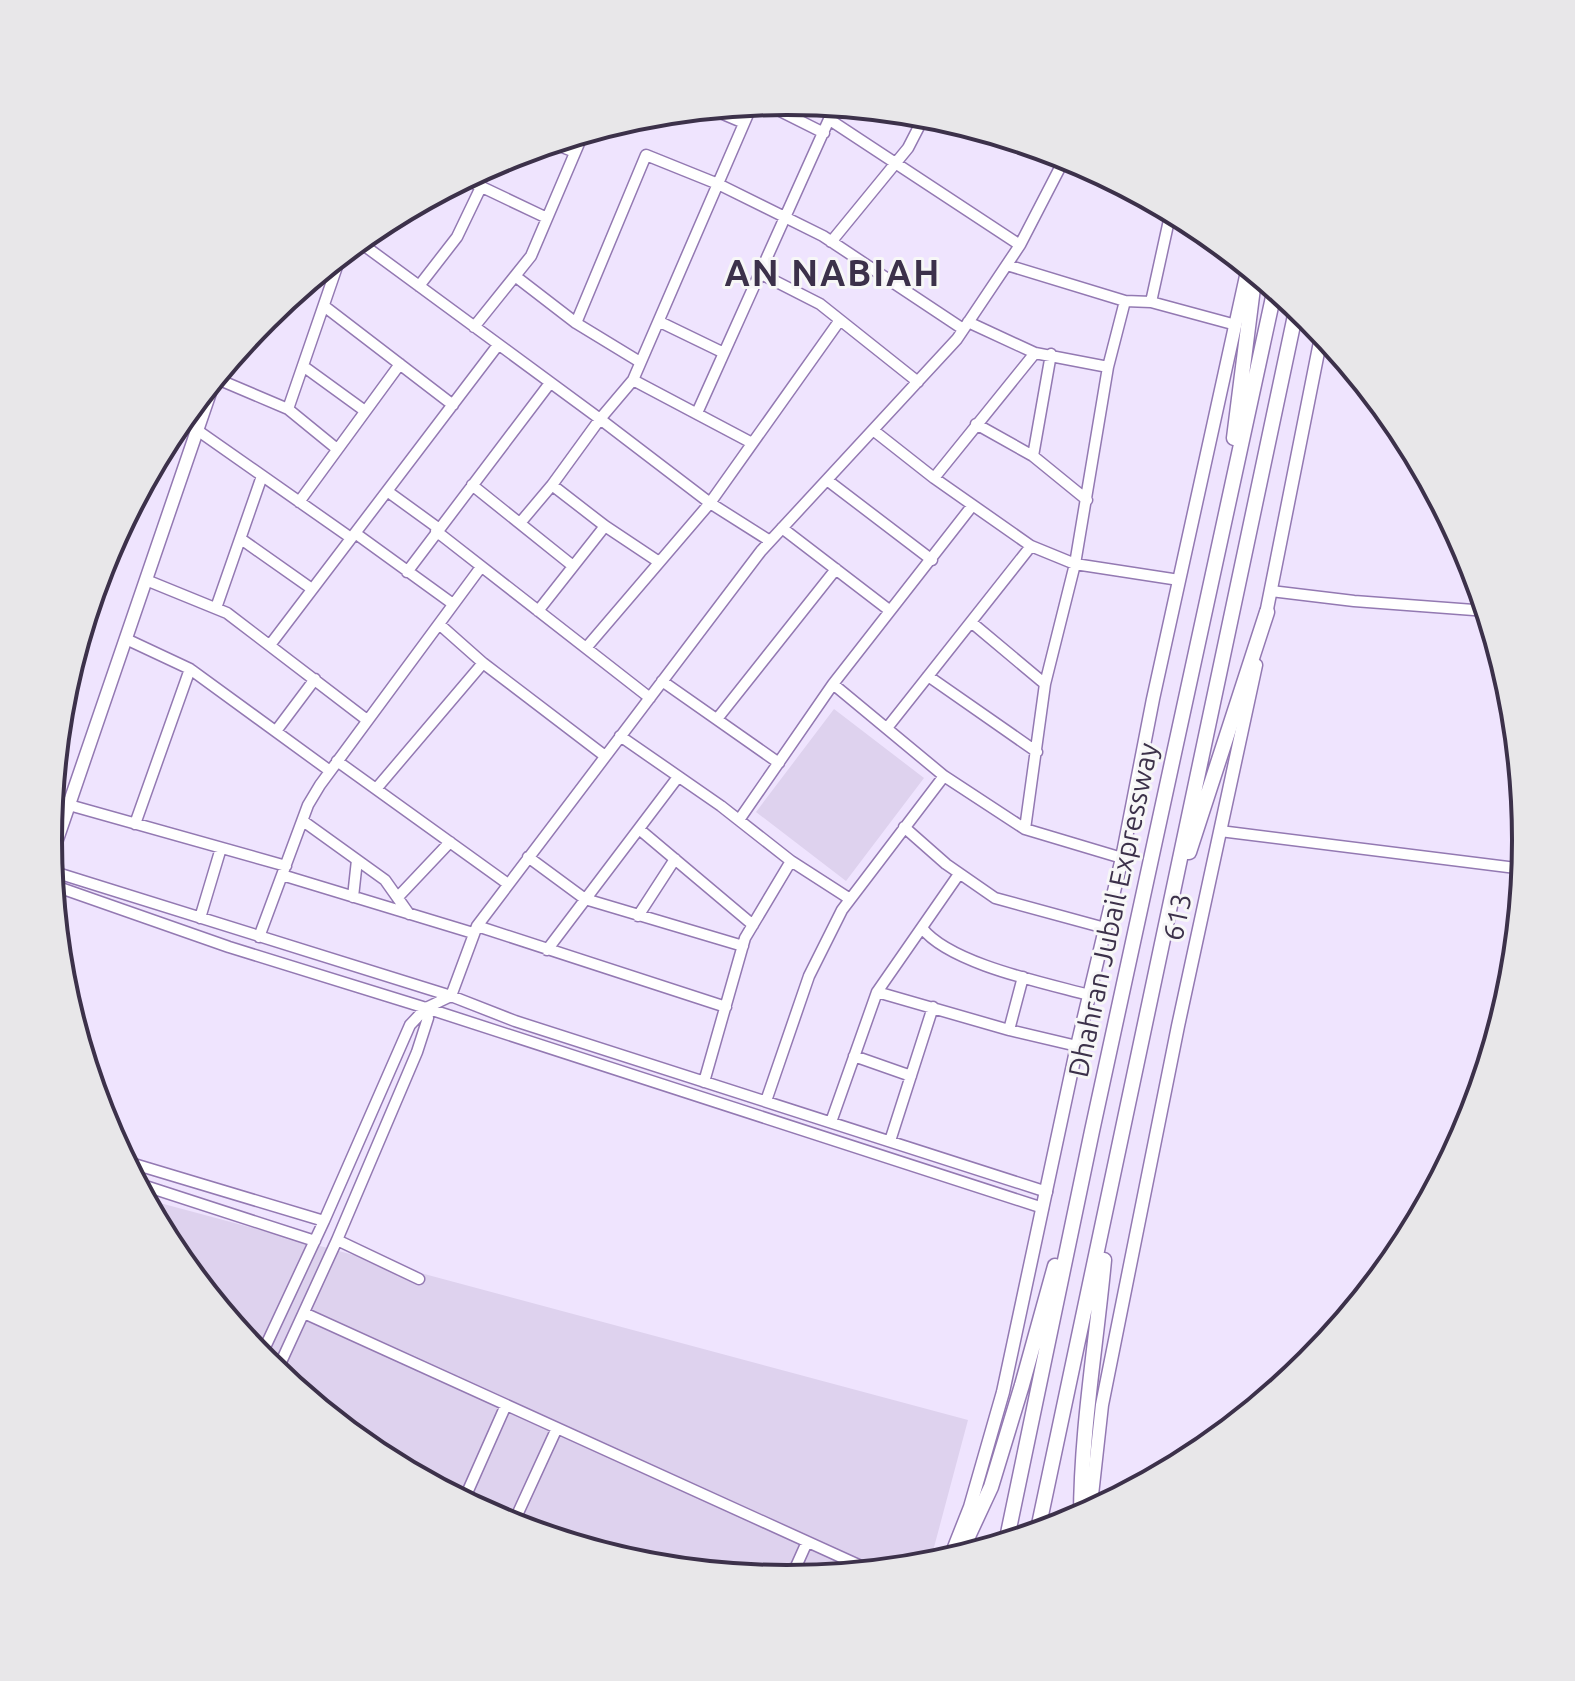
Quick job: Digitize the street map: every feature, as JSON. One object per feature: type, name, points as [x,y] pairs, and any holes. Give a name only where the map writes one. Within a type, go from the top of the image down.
[{"type":"highway","points":[[1221,537],[1253,285]]},
{"type":"highway","name":"Dhahran Jubail Expressway","points":[[1009,1531],[1272,301]]},
{"type":"highway","name":"Dhahran Jubail Expressway","points":[[1040,1520],[1294,321]]},
{"type":"highway","points":[[1166,925],[1267,612]]},
{"type":"highway","points":[[965,1543],[991,1487],[1007,1439],[1092,1131]]},
{"type":"highway","points":[[1082,1503],[1085,1412],[1094,1359],[1111,1195]]},
{"type":"main road","points":[[955,1546],[970,1507],[1003,1392],[1077,1046],[1122,858],[1246,278]]},
{"type":"main road","name":"613","points":[[1096,1497],[1102,1405],[1319,347]]},
{"type":"main road","points":[[63,823],[204,410]]},
{"type":"street","points":[[788,115],[824,133]]},
{"type":"street","points":[[520,523],[633,380],[747,117]]},
{"type":"street","points":[[697,413],[831,117]]},
{"type":"street","points":[[732,118],[744,123]]},
{"type":"street","points":[[830,120],[1020,245]]},
{"type":"street","points":[[831,242],[908,148],[919,127]]},
{"type":"street","points":[[474,327],[531,256],[577,147]]},
{"type":"street","points":[[569,150],[575,152]]},
{"type":"street","points":[[576,323],[646,155],[718,184],[784,217],[831,242],[966,325],[1035,353],[1108,367]]},
{"type":"street","points":[[266,1345],[410,1025],[426,1008],[451,996],[475,929],[770,541],[918,382],[966,325],[1020,245],[1060,168]]},
{"type":"street","points":[[477,185],[547,218]]},
{"type":"street","points":[[419,286],[457,237],[481,187]]},
{"type":"street","points":[[1151,302],[1168,223]]},
{"type":"street","points":[[368,249],[710,503],[770,541]]},
{"type":"street","points":[[1007,265],[1125,301],[1151,302],[1236,325]]},
{"type":"street","points":[[288,409],[335,274]]},
{"type":"street","points":[[761,274],[820,304],[918,382]]},
{"type":"street","points":[[515,276],[576,323],[640,362]]},
{"type":"street","points":[[1025,829],[1045,684],[1075,564],[1108,367],[1125,301]]},
{"type":"street","points":[[324,306],[453,405]]},
{"type":"street","points":[[586,648],[710,503],[840,320]]},
{"type":"street","points":[[660,322],[724,353]]},
{"type":"street","points":[[270,645],[498,345]]},
{"type":"street","points":[[934,478],[1035,353]]},
{"type":"street","points":[[1033,456],[1051,354]]},
{"type":"street","points":[[299,502],[400,364]]},
{"type":"street","points":[[303,366],[365,411]]},
{"type":"street","points":[[633,380],[752,443]]},
{"type":"street","points":[[225,382],[288,409],[337,449]]},
{"type":"street","points":[[407,572],[550,383]]},
{"type":"street","points":[[976,424],[1033,456],[1087,500]]},
{"type":"street","points":[[197,430],[453,604]]},
{"type":"street","points":[[873,430],[972,506],[1031,546],[1075,564],[1179,580]]},
{"type":"street","points":[[216,608],[262,476]]},
{"type":"street","points":[[827,480],[932,560]]},
{"type":"street","points":[[472,485],[573,566]]},
{"type":"street","points":[[552,485],[659,562]]},
{"type":"street","points":[[387,491],[650,698]]},
{"type":"street","points":[[739,820],[833,684],[972,506]]},
{"type":"street","points":[[538,611],[605,526]]},
{"type":"street","points":[[782,528],[889,610]]},
{"type":"street","points":[[241,539],[312,589]]},
{"type":"street","points":[[887,728],[1031,546]]},
{"type":"street","points":[[259,937],[308,805],[481,567]]},
{"type":"street","points":[[717,719],[836,569]]},
{"type":"street","points":[[146,580],[227,613],[367,720]]},
{"type":"street","points":[[1271,591],[1475,610]]},
{"type":"street","points":[[971,622],[1045,684]]},
{"type":"street","points":[[439,624],[483,663],[605,756]]},
{"type":"street","points":[[126,639],[190,669],[276,731],[376,789],[508,884]]},
{"type":"street","points":[[376,789],[483,663]]},
{"type":"street","points":[[135,824],[190,669]]},
{"type":"street","points":[[928,676],[1037,752]]},
{"type":"street","points":[[276,731],[315,679]]},
{"type":"street","points":[[662,681],[779,763]]},
{"type":"street","points":[[833,684],[944,776],[1025,829],[1122,858]]},
{"type":"street","points":[[620,736],[739,820],[791,861],[850,899]]},
{"type":"street","points":[[766,1101],[809,976],[850,899],[944,776]]},
{"type":"street","points":[[547,950],[678,777]]},
{"type":"street","points":[[69,805],[221,848],[353,897],[547,950],[726,1007]]},
{"type":"street","points":[[303,821],[385,880],[409,914]]},
{"type":"street","points":[[904,827],[959,874],[995,898],[1105,928]]},
{"type":"street","points":[[639,829],[753,925]]},
{"type":"street","points":[[1220,831],[1512,867]]},
{"type":"street","points":[[398,897],[450,842]]},
{"type":"street","points":[[200,918],[221,848]]},
{"type":"street","points":[[528,857],[585,899],[743,946]]},
{"type":"street","points":[[638,916],[675,859]]},
{"type":"street","points":[[353,897],[357,860]]},
{"type":"street","points":[[704,1082],[743,946],[791,861]]},
{"type":"street","points":[[831,1122],[877,992],[959,874]]},
{"type":"street","points":[[63,875],[451,996],[515,1021],[1047,1192]]},
{"type":"street","points":[[64,889],[229,947],[1043,1208]]},
{"type":"street","points":[[922,928],[932,941],[993,968],[1089,995]]},
{"type":"street","points":[[1009,1030],[1023,977]]},
{"type":"street","points":[[877,992],[1077,1046]]},
{"type":"street","points":[[890,1141],[933,1007]]},
{"type":"street","points":[[282,1361],[426,1030],[426,1008]]},
{"type":"street","points":[[854,1056],[911,1076]]},
{"type":"street","points":[[919,1167],[923,1152]]},
{"type":"street","points":[[139,1166],[324,1221]]},
{"type":"street","points":[[151,1188],[315,1241]]},
{"type":"street","points":[[337,1240],[419,1279]]},
{"type":"street","points":[[304,1313],[853,1562]]},
{"type":"street","points":[[468,1491],[506,1405]]},
{"type":"street","points":[[518,1514],[557,1428]]},
{"type":"street","points":[[796,1566],[807,1542]]},
{"type":"shaded area","points":[[834,709],[924,778],[846,881],[756,812]]},
{"type":"shaded area","points":[[159,1203],[968,1420],[933,1551],[882,1560],[788,1566],[693,1560],[600,1541],[510,1511],[467,1491],[384,1444],[346,1416],[274,1354],[242,1319],[184,1244]]},
{"type":"district","name":"AN NABIAH","points":[[833,273]]}]
